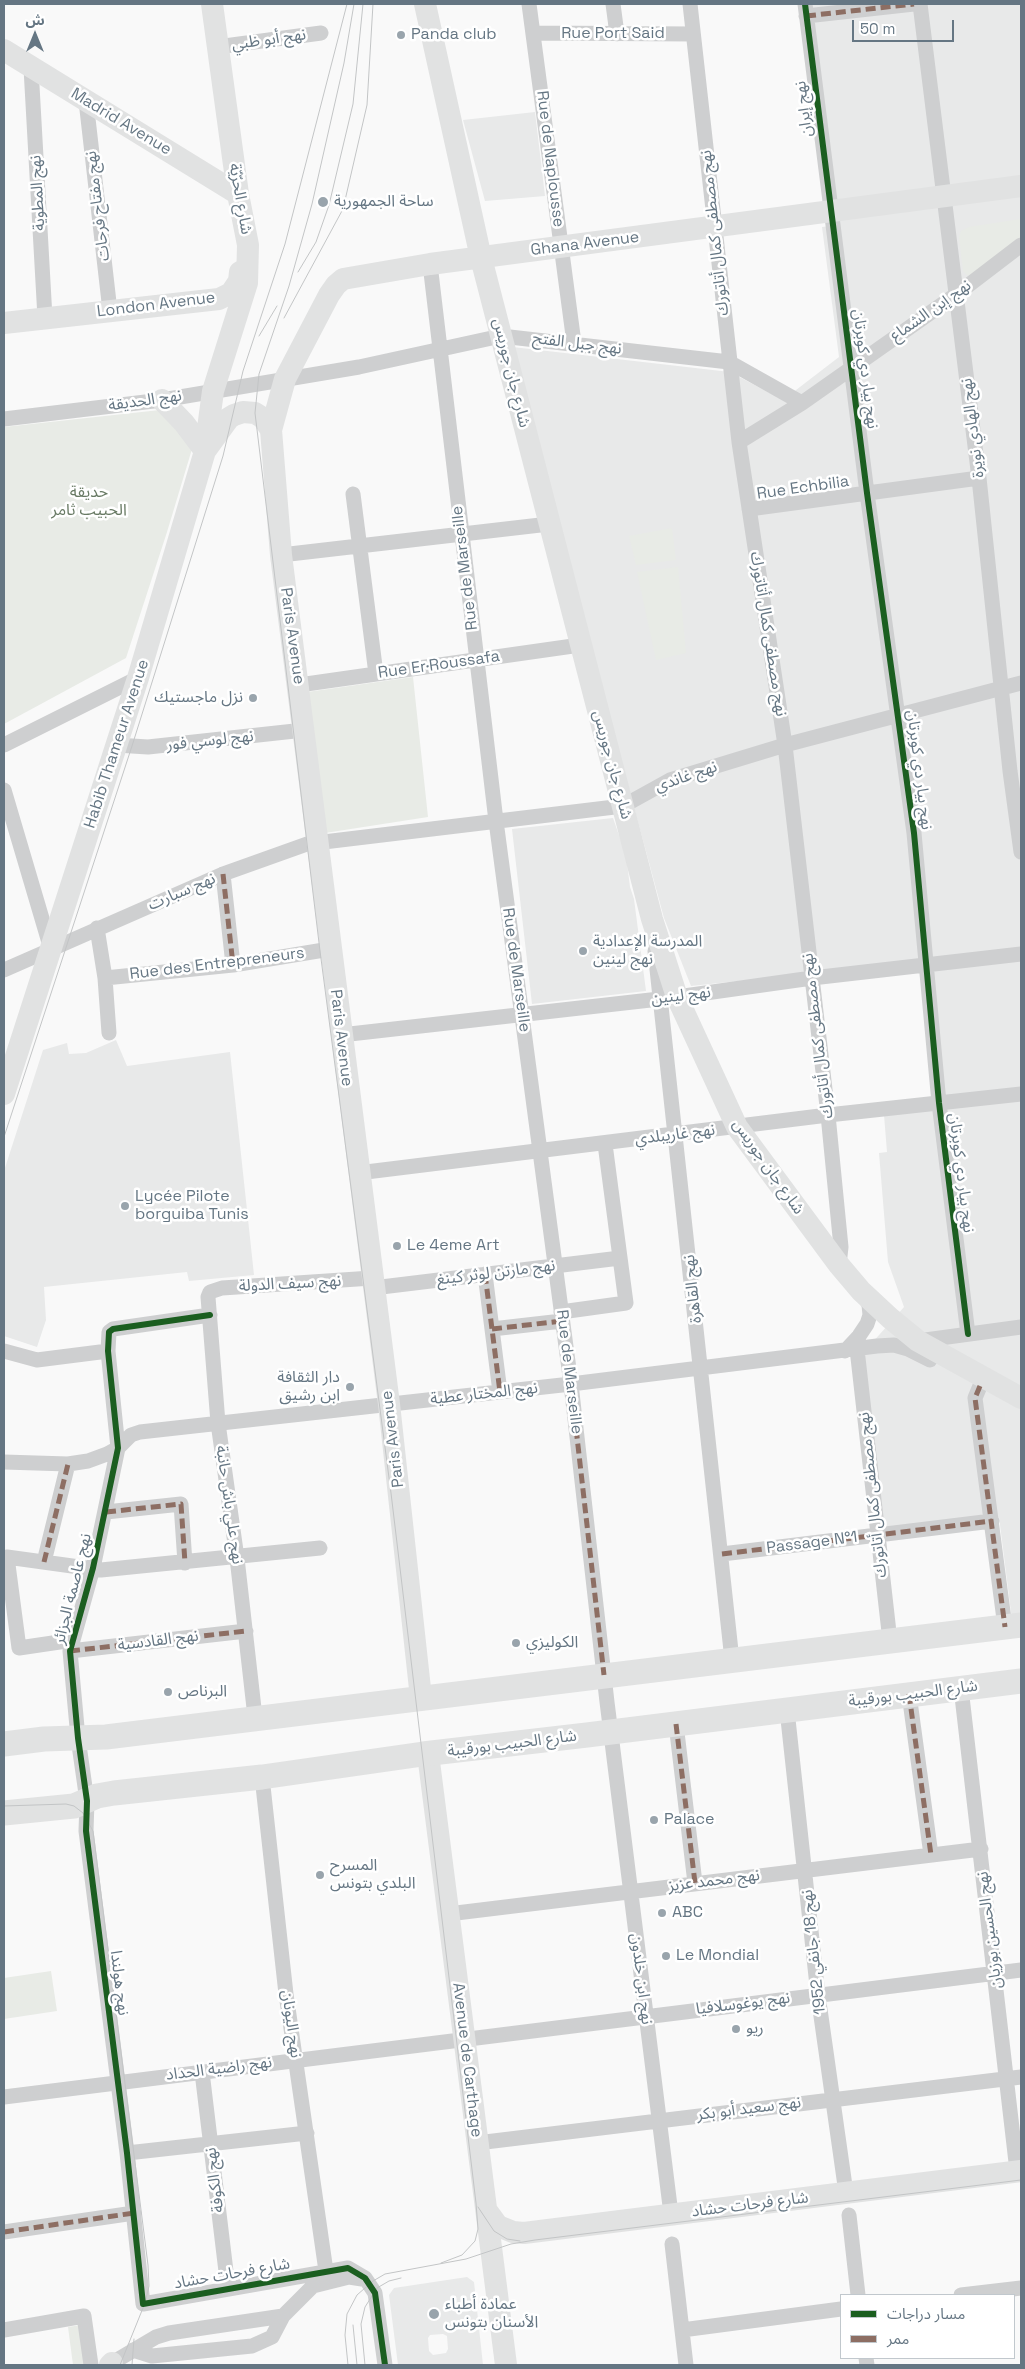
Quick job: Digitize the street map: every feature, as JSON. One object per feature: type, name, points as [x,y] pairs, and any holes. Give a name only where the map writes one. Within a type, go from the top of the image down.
[{"type":"main road","name":"شارع الحرّيّة","points":[[212,4],[248,254],[247,282],[213,391]]},
{"type":"main road","name":"شارع جان جوريس","points":[[425,4],[481,258],[580,645],[624,806],[652,919],[668,998],[736,1127],[839,1265],[890,1318],[918,1340],[1021,1398]]},
{"type":"main road","name":"Madrid Avenue","points":[[4,50],[238,194]]},
{"type":"main road","name":"Ghana Avenue","points":[[285,379],[336,285],[343,279],[430,264],[1021,186]]},
{"type":"main road","name":"London Avenue","points":[[4,323],[219,299],[231,293],[239,281],[242,219]]},
{"type":"main road","name":"Paris Avenue","points":[[285,379],[270,430],[281,555],[299,685],[358,1173],[389,1404],[421,1698]]},
{"type":"main road","name":"Habib Thameur Avenue","points":[[4,1094],[138,678],[205,451],[213,391]]},
{"type":"main road","points":[[162,400],[184,423],[205,451],[229,418],[243,412],[255,413],[262,418],[270,430]]},
{"type":"main road","points":[[4,1744],[106,1737],[255,1717],[1013,1626]]},
{"type":"main road","name":"شارع الحبيب بورقيبة","points":[[4,1813],[74,1806],[87,1809],[97,1796],[114,1793],[262,1777],[428,1754],[612,1738],[676,1724],[1021,1681]]},
{"type":"main road","name":"Avenue de Carthage","points":[[428,1754],[506,2365]]},
{"type":"main road","name":"شارع فرحات حشاد","points":[[487,2211],[498,2226],[519,2233],[846,2193],[1019,2169]]},
{"type":"street","name":"Rue de Naplousse","points":[[529,4],[574,343]]},
{"type":"street","points":[[613,4],[617,34]]},
{"type":"street","name":"نهج مصطفى كمال أتاتورك","points":[[690,4],[738,442],[785,745],[828,1115],[841,1247],[839,1265]]},
{"type":"street","points":[[806,10],[914,4]]},
{"type":"street","name":"نهج الهادي نويرة","points":[[920,4],[980,478],[1021,852]]},
{"type":"street","name":"نهج إيران","points":[[806,10],[830,211]]},
{"type":"street","name":"نهج أبو ظبي","points":[[217,48],[321,33]]},
{"type":"street","name":"Rue Port Said","points":[[534,33],[693,34]]},
{"type":"street","name":"نهج المطوية","points":[[31,68],[46,318]]},
{"type":"street","name":"نهج مفتاح فرحات","points":[[86,101],[110,311]]},
{"type":"street","name":"نهج بيار دي كوبرتان","points":[[830,211],[914,833],[939,1103],[968,1334]]},
{"type":"street","name":"نهج إبن الشماع","points":[[738,442],[802,403],[957,294],[1021,245]]},
{"type":"street","name":"Rue de Marseille","points":[[430,264],[442,349],[476,660],[571,1384],[612,1738]]},
{"type":"street","name":"نهج جبل الفتح","points":[[285,379],[359,368],[501,336],[729,362],[802,403]]},
{"type":"street","name":"نهج الحديقة","points":[[4,419],[162,400],[285,379]]},
{"type":"street","name":"Rue Echbilia","points":[[749,509],[980,478]]},
{"type":"street","points":[[353,494],[376,674]]},
{"type":"street","points":[[281,555],[461,536],[549,524]]},
{"type":"street","name":"Rue Er·Roussafa","points":[[299,685],[580,645]]},
{"type":"street","points":[[4,745],[138,678]]},
{"type":"street","name":"نهج غاندي","points":[[317,843],[624,806],[670,780],[785,745],[899,717],[1021,683]]},
{"type":"street","name":"نهج لوسي فور","points":[[116,745],[148,747],[304,730]]},
{"type":"street","points":[[4,790],[51,951]]},
{"type":"street","name":"نهج سبارت","points":[[4,970],[223,874],[307,844],[317,843]]},
{"type":"street","points":[[223,874],[233,965]]},
{"type":"street","points":[[97,928],[105,978],[109,1033]]},
{"type":"street","name":"Rue des Entrepreneurs","points":[[105,978],[233,965],[330,949]]},
{"type":"street","name":"نهج لينين","points":[[341,1035],[668,998],[812,978],[1021,954]]},
{"type":"street","name":"نهج القاهرة","points":[[668,998],[676,1135],[732,1660]]},
{"type":"street","name":"نهج غاريبلدي","points":[[358,1173],[606,1144],[828,1115],[1021,1094]]},
{"type":"street","points":[[492,1329],[626,1303],[606,1144]]},
{"type":"street","name":"نهج مارتن لوثر كينغ","points":[[372,1283],[485,1274],[620,1258]]},
{"type":"street","points":[[485,1274],[500,1392]]},
{"type":"street","name":"نهج سيف الدولة","points":[[210,1292],[222,1288],[372,1283]]},
{"type":"street","points":[[851,1350],[870,1315],[869,1305],[862,1291]]},
{"type":"street","name":"نهج علي باش حانبة","points":[[210,1292],[208,1297],[218,1423],[237,1558],[255,1717]]},
{"type":"street","points":[[4,1351],[36,1360],[108,1351],[107,1337],[113,1329],[210,1315]]},
{"type":"street","points":[[918,1340],[1021,1327]]},
{"type":"street","name":"نهج المختار عطية","points":[[4,1462],[68,1464],[100,1458],[118,1448],[130,1435],[140,1432],[571,1384],[894,1345],[908,1349],[980,1386],[1021,1398]]},
{"type":"street","name":"نهج مصطفى كمال أتاتورك","points":[[851,1350],[878,1535],[890,1641]]},
{"type":"street","name":"نهج عاصمة الجزائر","points":[[87,1809],[78,1738],[72,1646],[93,1568],[118,1448],[108,1351]]},
{"type":"street","points":[[980,1386],[976,1398],[992,1521],[1013,1626]]},
{"type":"street","points":[[68,1464],[44,1562],[101,1570],[237,1558],[320,1548]]},
{"type":"street","points":[[106,1512],[181,1504],[186,1563]]},
{"type":"street","name":"Passage N°1","points":[[722,1554],[992,1521]]},
{"type":"street","name":"نهج القادسية","points":[[44,1562],[7,1557],[19,1648],[72,1646],[246,1631]]},
{"type":"street","name":"نهج الحسين بوزيان","points":[[961,1688],[995,1973],[1014,2078],[1019,2169]]},
{"type":"street","points":[[909,1694],[931,1855]]},
{"type":"street","name":"نهج 18 جانفي 1952","points":[[787,1710],[818,1995],[846,2193]]},
{"type":"street","points":[[676,1724],[695,1883]]},
{"type":"street","name":"نهج ابن خلدون","points":[[612,1738],[646,2016],[661,2120],[671,2214]]},
{"type":"street","name":"نهج اليونان","points":[[262,1777],[280,1938],[326,2271]]},
{"type":"street","name":"نهج هولندا","points":[[87,1809],[86,1831],[127,2153],[143,2304]]},
{"type":"street","name":"نهج محمد عزيز","points":[[448,1914],[981,1849]]},
{"type":"street","name":"نهج يوغوسلافيا","points":[[464,2038],[1021,1970]]},
{"type":"street","name":"نهج راضية الحداد","points":[[4,2097],[464,2038]]},
{"type":"street","name":"نهج الكوفة","points":[[202,2072],[228,2288]]},
{"type":"street","name":"نهج سعيد أبو بكر","points":[[477,2143],[1014,2078]]},
{"type":"street","points":[[127,2153],[307,2133]]},
{"type":"street","points":[[4,2232],[134,2213]]},
{"type":"street","points":[[849,2215],[858,2294]]},
{"type":"street","points":[[672,2244],[686,2365]]},
{"type":"street","name":"شارع فرحات حشاد","points":[[143,2304],[348,2268],[367,2281]]},
{"type":"street","points":[[133,2350],[152,2356],[252,2346],[272,2337],[283,2316],[317,2284],[352,2277],[367,2281],[374,2300],[386,2365]]},
{"type":"street","points":[[970,2294],[1021,2288]]},
{"type":"street","points":[[682,2330],[840,2309]]},
{"type":"street","points":[[4,2330],[84,2316],[104,2364],[156,2337],[169,2333],[283,2316]]},
{"type":"shaded area","points":[[809,4],[1021,4],[1021,1619],[1012,1620],[999,1517],[882,1531],[863,1353],[904,1307],[888,1262],[879,1153],[887,1152],[884,1115],[933,1097],[920,962],[691,986],[664,918],[628,785],[495,345],[730,372],[783,400],[839,357],[822,227],[837,225]]},
{"type":"shaded area","points":[[535,112],[545,196],[485,201],[463,120]]},
{"type":"shaded area","name":"المدرسة الإعدادية نهج لينين","points":[[613,818],[626,855],[630,887],[634,899],[646,991],[532,1004],[512,829]]},
{"type":"shaded area","name":"Lycée Pilote borguiba Tunis","points":[[116,1040],[127,1066],[230,1052],[254,1275],[189,1281],[187,1272],[44,1287],[46,1320],[37,1347],[4,1336],[4,1171],[43,1050],[67,1043],[69,1054],[86,1053]]},
{"type":"shaded area","name":"عمادة أطباء الأسنان بتونس","points":[[467,2277],[474,2282],[483,2365],[398,2365],[389,2295],[394,2288]],"holes":[[[443,2334],[447,2336],[448,2349],[446,2353],[433,2355],[429,2351],[428,2338],[430,2335]]]},
{"type":"green space","points":[[1021,219],[1021,242],[973,276],[967,275],[963,271],[959,237],[961,231],[969,227]]},
{"type":"green space","name":"حديقة الحبيب ثامر","points":[[160,410],[192,449],[126,658],[4,724],[4,427]]},
{"type":"green space","points":[[672,528],[676,560],[636,565],[629,536]]},
{"type":"green space","points":[[678,567],[686,653],[656,660],[637,572]]},
{"type":"green space","points":[[413,677],[428,817],[325,833],[307,692]]},
{"type":"green space","points":[[51,1971],[57,2011],[4,2019],[4,1978]]},
{"type":"green space","points":[[87,2324],[92,2365],[73,2365],[68,2327]]},
{"type":"tram line","points":[[4,1137],[132,746],[223,456],[243,371],[285,244],[347,4]]},
{"type":"tram line","points":[[354,4],[344,63],[312,204],[289,286],[259,374],[255,413],[320,951],[391,1493],[476,2203],[478,2229],[475,2241],[462,2255],[441,2263]]},
{"type":"tram line","points":[[298,272],[316,242],[329,205],[353,104],[363,4]]},
{"type":"tram line","points":[[284,318],[343,209],[367,105],[373,4]]},
{"type":"tram line","points":[[259,336],[277,306]]},
{"type":"tram line","points":[[4,1806],[66,1804],[74,1806],[83,1813],[93,1831],[148,2265],[149,2286],[145,2303],[120,2365]]},
{"type":"tram line","points":[[348,2365],[345,2335],[347,2314],[357,2295],[373,2281],[385,2274],[466,2259],[511,2244],[535,2240],[1021,2180]]},
{"type":"tram line","points":[[478,2207],[494,2231],[507,2239],[520,2241]]},
{"type":"tram line","points":[[365,2365],[361,2324],[365,2307],[377,2288],[389,2281],[401,2278]]},
{"type":"tram line","points":[[353,2325],[357,2365]]},
{"type":"tram line","points":[[132,2365],[134,2339]]},
{"type":"marked path","points":[[806,16],[914,4]]},
{"type":"marked path","points":[[223,874],[233,965]]},
{"type":"marked path","points":[[485,1274],[500,1392]]},
{"type":"marked path","points":[[492,1329],[562,1321]]},
{"type":"marked path","points":[[571,1384],[604,1675]]},
{"type":"marked path","points":[[980,1386],[975,1398],[1005,1627]]},
{"type":"marked path","points":[[44,1562],[68,1464]]},
{"type":"marked path","points":[[106,1512],[181,1504],[185,1563]]},
{"type":"marked path","points":[[722,1554],[992,1521]]},
{"type":"marked path","points":[[70,1651],[246,1631]]},
{"type":"marked path","points":[[909,1694],[931,1855]]},
{"type":"marked path","points":[[676,1724],[695,1883]]},
{"type":"marked path","points":[[4,2232],[134,2213]]},
{"type":"cycle path","points":[[805,4],[867,493],[914,833],[939,1103],[968,1334]]},
{"type":"cycle path","points":[[210,1315],[113,1329],[109,1332],[108,1351],[118,1448],[93,1568],[70,1651],[78,1738],[87,1801],[86,1831],[127,2153],[143,2304],[348,2268],[365,2278],[375,2293],[385,2365]]},
{"type":"place","name":"Panda club","points":[[401,35]]},
{"type":"place","name":"ساحة الجمهورية","points":[[323,202]]},
{"type":"place","name":"نزل ماجستيك","points":[[253,698]]},
{"type":"place","name":"المدرسة الإعدادية نهج لينين","points":[[583,951]]},
{"type":"place","name":"Lycée Pilote borguiba Tunis","points":[[125,1206]]},
{"type":"place","name":"Le 4eme Art","points":[[397,1246]]},
{"type":"place","name":"دار الثقافة ابن رشيق","points":[[350,1387]]},
{"type":"place","name":"الكوليزي","points":[[516,1643]]},
{"type":"place","name":"البرناص","points":[[168,1692]]},
{"type":"place","name":"Palace","points":[[654,1820]]},
{"type":"place","name":"المسرح البلدي بتونس","points":[[320,1875]]},
{"type":"place","name":"ABC","points":[[662,1913]]},
{"type":"place","name":"Le Mondial","points":[[666,1956]]},
{"type":"place","name":"ريو","points":[[736,2029]]},
{"type":"place","name":"عمادة أطباء الأسنان بتونس","points":[[434,2314]]}]
